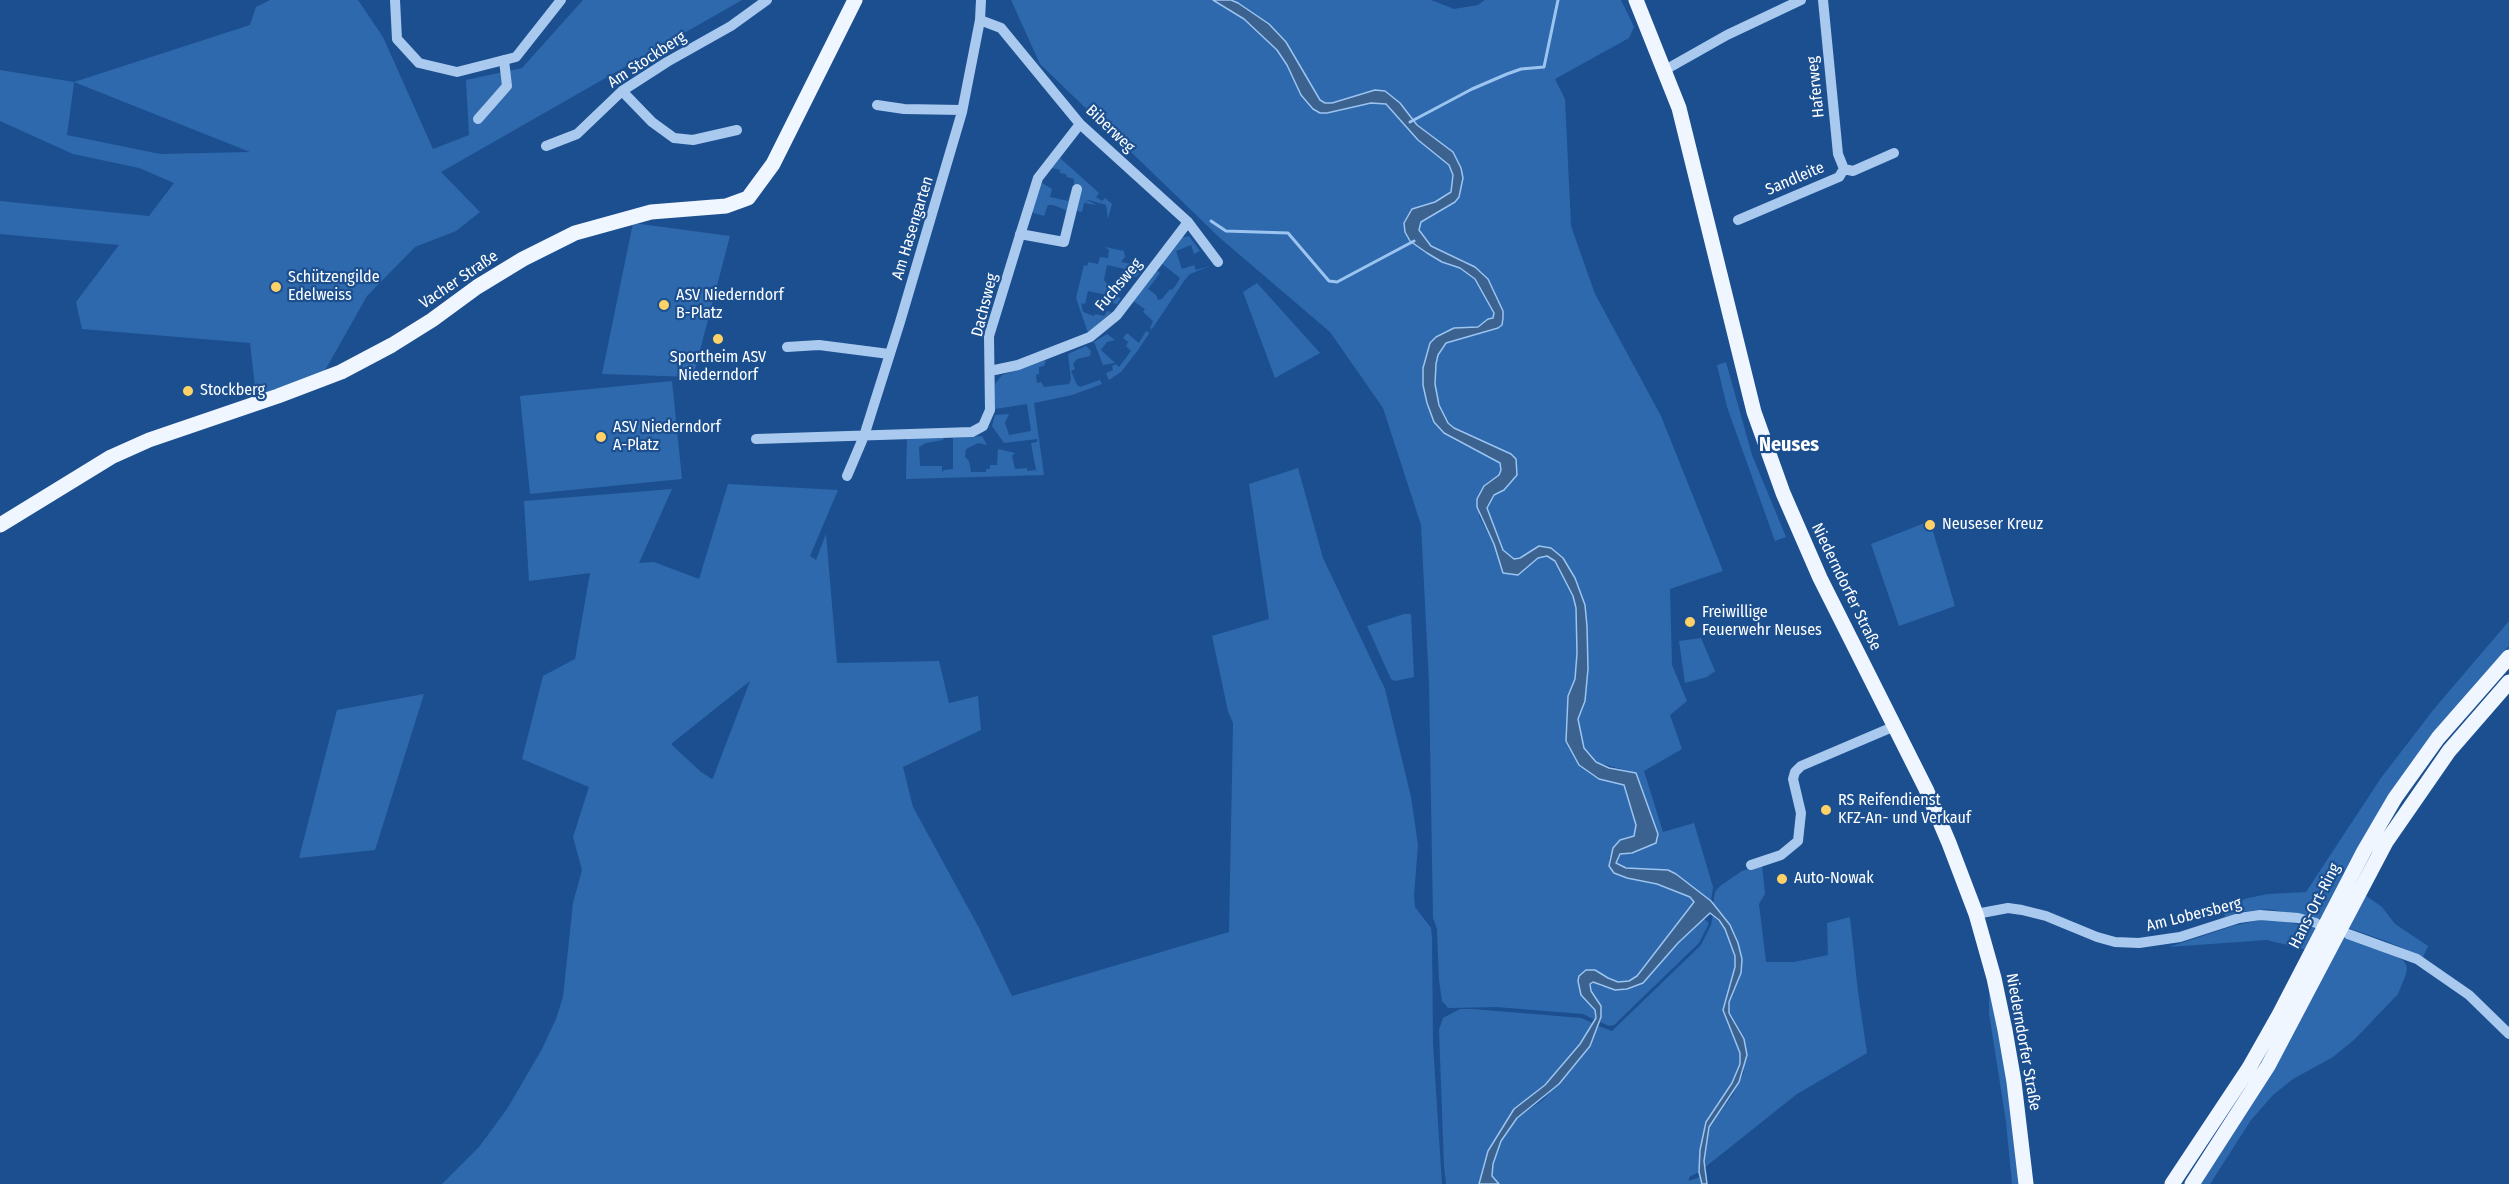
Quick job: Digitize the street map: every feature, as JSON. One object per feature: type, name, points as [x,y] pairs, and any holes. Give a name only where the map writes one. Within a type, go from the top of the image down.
[{"type":"main road","name":"Vacher Straße","points":[[0,525],[111,458],[149,440],[342,372],[402,339],[477,286],[523,259],[575,233],[651,212],[726,206],[748,198],[773,164],[855,0]]},
{"type":"main road","name":"Niederndorfer Straße","points":[[1636,1],[1665,70],[1689,141],[1754,412],[1799,534],[1940,821],[1976,914],[2003,1021],[2014,1082],[2026,1184]]},
{"type":"main road","name":"Hans-Ort-Ring","points":[[2172,1184],[2249,1068],[2364,851],[2396,798],[2438,738],[2509,657]]},
{"type":"main road","name":"Hans-Ort-Ring","points":[[2192,1184],[2268,1066],[2386,842],[2449,751],[2509,682]]},
{"type":"street","points":[[395,0],[397,39],[419,63],[457,72],[516,57],[561,0]]},
{"type":"street","name":"Am Stockberg","points":[[546,146],[577,134],[622,92],[667,62],[731,26],[767,0]]},
{"type":"street","name":"Am Hasengarten","points":[[848,476],[864,436],[932,217],[962,110],[980,20],[981,0]]},
{"type":"street","points":[[1665,70],[1727,35],[1801,0]]},
{"type":"street","name":"Haferweg","points":[[1823,0],[1838,154],[1844,169]]},
{"type":"street","name":"Biberweg","points":[[980,20],[1001,28],[1080,124],[1188,222],[1218,262]]},
{"type":"street","points":[[478,120],[507,86],[504,60]]},
{"type":"street","points":[[622,92],[652,122],[674,138],[693,140],[737,130]]},
{"type":"street","points":[[877,105],[904,109],[962,110]]},
{"type":"street","name":"Dachsweg","points":[[864,436],[972,432],[983,426],[990,410],[990,336],[1020,234],[1038,178],[1080,124]]},
{"type":"street","name":"Sandleite","points":[[1738,220],[1839,177],[1844,169],[1853,171],[1894,153]]},
{"type":"street","points":[[1020,234],[1064,242],[1077,189]]},
{"type":"street","name":"Fuchsweg","points":[[990,371],[1018,365],[1090,337],[1117,315],[1188,222]]},
{"type":"street","points":[[787,347],[819,345],[889,354]]},
{"type":"street","points":[[756,439],[864,436]]},
{"type":"street","points":[[1751,865],[1781,855],[1798,841],[1801,813],[1793,779],[1795,771],[1801,766],[1894,726]]},
{"type":"street","name":"Am Lobersberg","points":[[1976,914],[2008,908],[2022,910],[2046,916],[2097,937],[2115,942],[2139,943],[2180,937],[2239,918],[2260,915],[2288,916],[2316,923]]},
{"type":"street","points":[[2348,934],[2417,959],[2469,995],[2509,1034]]},
{"type":"shaded area","points":[[270,0],[358,0],[383,37],[433,149],[469,135],[466,80],[522,68],[583,0],[742,0],[441,172],[480,212],[456,231],[415,247],[367,296],[324,372],[256,396],[250,343],[82,329],[76,302],[119,245],[0,234],[0,201],[149,216],[174,183],[139,168],[73,154],[0,121],[0,70],[74,82],[250,25],[256,7]],"holes":[[[74,82],[250,152],[160,154],[67,135]]]},
{"type":"shaded area","points":[[1011,0],[1213,0],[1244,19],[1277,50],[1301,95],[1320,113],[1371,103],[1386,104],[1418,140],[1449,165],[1453,175],[1451,192],[1435,202],[1412,209],[1410,241],[1442,262],[1460,268],[1475,279],[1494,313],[1493,318],[1478,327],[1454,328],[1436,337],[1430,343],[1426,355],[1423,385],[1457,441],[1500,463],[1499,476],[1488,482],[1480,493],[1479,516],[1494,544],[1503,573],[1518,575],[1538,558],[1547,556],[1555,561],[1573,596],[1576,608],[1577,653],[1575,679],[1568,696],[1566,741],[1579,765],[1594,776],[1624,785],[1636,825],[1634,836],[1620,840],[1609,858],[1609,866],[1614,873],[1657,884],[1690,897],[1694,902],[1637,976],[1629,981],[1618,982],[1594,970],[1586,970],[1586,1001],[1595,1010],[1595,1020],[1583,1014],[1496,1007],[1448,1008],[1442,1001],[1437,929],[1433,918],[1429,683],[1421,525],[1383,408],[1330,332],[1220,238],[1040,64]]},
{"type":"shaded area","points":[[1213,0],[1231,0],[1238,3],[1269,24],[1286,42],[1320,100],[1332,103],[1375,90],[1385,91],[1400,103],[1417,125],[1453,152],[1461,168],[1463,178],[1459,197],[1455,202],[1421,222],[1419,230],[1431,246],[1475,267],[1488,279],[1503,311],[1503,318],[1502,325],[1498,328],[1446,343],[1438,355],[1436,364],[1435,384],[1439,405],[1448,423],[1454,428],[1511,454],[1516,459],[1517,475],[1504,490],[1494,495],[1487,508],[1503,550],[1514,559],[1520,558],[1539,546],[1551,548],[1563,558],[1575,578],[1585,605],[1587,626],[1588,669],[1585,701],[1578,719],[1584,748],[1596,762],[1609,768],[1636,773],[1658,834],[1656,843],[1632,853],[1620,854],[1616,863],[1626,868],[1668,870],[1676,874],[1711,901],[1730,925],[1742,959],[1741,973],[1729,1002],[1729,1013],[1744,1039],[1747,1055],[1739,1082],[1709,1127],[1704,1161],[1707,1184],[1702,1184],[1699,1172],[1700,1150],[1706,1122],[1732,1083],[1740,1064],[1740,1053],[1723,1010],[1735,967],[1735,956],[1725,929],[1710,913],[1678,943],[1643,983],[1627,989],[1615,990],[1593,982],[1590,984],[1591,991],[1601,1006],[1601,1017],[1590,1046],[1559,1084],[1517,1118],[1501,1141],[1493,1164],[1492,1176],[1499,1184],[1479,1184],[1488,1151],[1514,1109],[1545,1085],[1580,1044],[1596,1018],[1595,1010],[1581,995],[1579,976],[1586,970],[1595,970],[1618,982],[1629,981],[1637,976],[1694,902],[1690,897],[1657,884],[1614,873],[1609,866],[1613,848],[1620,840],[1634,836],[1636,825],[1624,785],[1599,779],[1579,765],[1566,741],[1568,696],[1575,679],[1577,653],[1576,608],[1573,596],[1555,561],[1547,556],[1538,558],[1518,575],[1503,573],[1494,544],[1477,507],[1477,499],[1484,486],[1499,475],[1500,463],[1444,433],[1434,422],[1427,403],[1423,385],[1423,368],[1430,343],[1436,337],[1454,328],[1478,327],[1493,318],[1494,313],[1475,279],[1460,268],[1442,262],[1427,253],[1410,241],[1405,232],[1404,223],[1412,209],[1435,202],[1451,192],[1453,175],[1449,165],[1418,140],[1386,104],[1371,103],[1327,113],[1320,113],[1313,109],[1301,95],[1277,50],[1244,19]]},
{"type":"shaded area","points":[[1231,0],[1431,0],[1454,9],[1478,5],[1485,0],[1621,0],[1634,27],[1629,38],[1555,79],[1565,99],[1571,226],[1595,294],[1661,416],[1723,571],[1670,589],[1672,665],[1687,701],[1670,715],[1682,749],[1644,771],[1663,832],[1694,823],[1713,887],[1711,901],[1676,874],[1626,868],[1616,864],[1620,854],[1632,853],[1656,828],[1636,773],[1596,762],[1584,748],[1578,719],[1585,701],[1588,669],[1587,626],[1575,578],[1563,558],[1551,548],[1545,546],[1514,559],[1503,550],[1487,508],[1494,495],[1504,490],[1504,451],[1454,428],[1448,423],[1439,405],[1435,384],[1436,364],[1438,355],[1446,343],[1498,328],[1502,325],[1503,311],[1488,279],[1482,272],[1467,262],[1431,246],[1418,230],[1421,222],[1441,210],[1461,188],[1439,141],[1417,125],[1400,103],[1375,90],[1332,103],[1320,100],[1286,42],[1269,24]]},
{"type":"shaded area","points":[[1060,158],[1099,193],[1096,197],[1102,201],[1105,198],[1112,204],[1108,219],[1106,205],[1089,200],[1084,202],[1089,201],[1097,205],[1084,203],[1082,212],[1074,210],[1074,179],[1052,168]]},
{"type":"shaded area","points":[[1042,183],[1052,189],[1050,197],[1068,201],[1070,194],[1074,195],[1065,216],[1066,210],[1053,205],[1048,205],[1044,216],[1031,212]]},
{"type":"shaded area","name":"ASV Niederndorf B-Platz","points":[[633,223],[730,236],[693,377],[602,374]]},
{"type":"shaded area","points":[[1189,236],[1200,251],[1194,254],[1191,245],[1176,251],[1182,269],[1194,265],[1196,270],[1210,266],[1190,274],[1152,329],[1150,328],[1153,321],[1143,312],[1145,309],[1133,301],[1156,270],[1160,273],[1148,289],[1156,295],[1158,300],[1162,299],[1170,289],[1172,290],[1180,278],[1161,263],[1181,238]]},
{"type":"shaded area","points":[[1105,247],[1124,251],[1125,257],[1121,262],[1132,264],[1131,271],[1140,273],[1136,277],[1124,274],[1125,269],[1107,265],[1104,280],[1108,285],[1107,290],[1124,294],[1115,293],[1115,296],[1121,298],[1117,304],[1107,302],[1107,295],[1088,291],[1085,304],[1081,303],[1083,312],[1094,316],[1095,314],[1104,316],[1107,311],[1111,312],[1088,333],[1076,298],[1084,265],[1087,266],[1088,262],[1098,264],[1100,257],[1108,258],[1109,250]]},
{"type":"shaded area","points":[[1257,283],[1320,353],[1275,378],[1243,292]]},
{"type":"shaded area","points":[[1152,329],[1121,372],[1109,380],[1106,373],[1113,370],[1112,366],[1116,364],[1119,367],[1131,351],[1126,346],[1128,342],[1123,338],[1127,333],[1139,343],[1146,331],[1149,333]]},
{"type":"shaded area","points":[[1107,334],[1115,340],[1107,342],[1101,350],[1115,363],[1103,365],[1094,342]]},
{"type":"shaded area","points":[[1086,346],[1091,351],[1090,356],[1077,359],[1073,364],[1075,369],[1071,371],[1080,387],[1100,380],[1102,384],[1072,395],[1034,403],[1044,475],[906,479],[907,438],[944,438],[919,447],[920,466],[942,466],[942,472],[953,469],[953,438],[982,436],[987,445],[978,443],[966,449],[965,457],[969,461],[971,472],[986,472],[986,469],[990,469],[990,465],[997,465],[998,449],[1015,453],[1012,456],[1015,469],[1027,468],[1027,471],[1035,470],[1039,473],[1036,470],[1031,443],[1037,442],[1037,439],[1004,443],[992,426],[995,415],[1009,414],[1005,423],[1009,435],[1031,431],[1027,404],[995,409],[995,384],[1002,375],[1046,360],[1044,366],[1039,367],[1039,374],[1036,375],[1037,383],[1041,382],[1044,387],[1069,384],[1071,380],[1068,354]]},
{"type":"shaded area","points":[[1726,362],[1752,455],[1786,537],[1775,541],[1727,407],[1717,365]]},
{"type":"shaded area","name":"ASV Niederndorf A-Platz","points":[[672,381],[682,479],[530,494],[520,396]]},
{"type":"shaded area","points":[[1298,468],[1323,558],[1385,689],[1411,797],[1418,845],[1415,907],[1431,928],[1433,1044],[1442,1184],[442,1184],[479,1147],[507,1109],[542,1049],[556,1019],[563,997],[573,903],[582,870],[573,837],[589,787],[522,759],[543,676],[575,659],[590,573],[529,581],[524,501],[672,489],[639,563],[654,562],[699,579],[728,484],[838,490],[810,556],[816,560],[826,534],[837,663],[939,661],[949,703],[978,696],[981,730],[903,767],[913,807],[978,926],[1012,996],[1229,932],[1233,723],[1228,711],[1212,636],[1269,619],[1249,484]],"holes":[[[750,681],[713,778],[701,772],[671,744]]]},
{"type":"shaded area","points":[[1930,521],[1955,606],[1899,626],[1871,544]]},
{"type":"shaded area","points":[[1404,614],[1411,614],[1414,677],[1395,681],[1391,679],[1367,626]]},
{"type":"shaded area","points":[[2509,621],[2509,646],[2438,727],[2322,919],[2268,909],[2240,912],[2225,917],[2223,907],[2248,898],[2268,894],[2306,892],[2381,778],[2434,709]]},
{"type":"shaded area","points":[[1701,638],[1715,671],[1707,677],[1685,683],[1679,641]]},
{"type":"shaded area","points":[[424,694],[375,850],[299,858],[337,710]]},
{"type":"shaded area","points":[[1762,865],[1765,894],[1759,904],[1766,962],[1794,962],[1828,955],[1827,923],[1850,917],[1867,1053],[1797,1094],[1704,1168],[1705,1143],[1709,1127],[1732,1096],[1744,1072],[1740,1031],[1729,1013],[1729,1002],[1741,973],[1742,959],[1720,912],[1713,904],[1715,892],[1742,871]]},
{"type":"shaded area","points":[[2365,895],[2382,907],[2395,924],[2428,946],[2423,957],[2348,928]]},
{"type":"shaded area","points":[[1713,915],[1725,929],[1735,956],[1735,967],[1723,1010],[1740,1053],[1740,1064],[1732,1083],[1706,1122],[1700,1150],[1699,1172],[1689,1177],[1689,1181],[1700,1177],[1702,1184],[1499,1184],[1492,1176],[1493,1164],[1501,1141],[1517,1118],[1544,1099],[1590,1046],[1598,1026],[1612,1031],[1701,945],[1711,925]]},
{"type":"shaded area","points":[[1704,919],[1709,923],[1699,943],[1614,1025],[1609,1026],[1600,1022],[1598,1001],[1589,984],[1593,982],[1602,987],[1643,983],[1678,943]]},
{"type":"shaded area","points":[[2259,920],[2279,920],[2317,929],[2307,950],[2267,940],[2169,947],[2233,926]]},
{"type":"shaded area","points":[[2343,937],[2386,951],[2404,961],[2407,967],[2406,974],[2398,994],[2355,1039],[2333,1057],[2293,1079],[2273,1095],[2251,1120],[2210,1184],[2198,1184]]},
{"type":"shaded area","points":[[1989,991],[2004,1057],[2021,1184],[2012,1184],[2006,1122],[1989,1013]]},
{"type":"shaded area","points":[[1460,1009],[1581,1018],[1593,1023],[1580,1044],[1545,1085],[1514,1110],[1488,1151],[1479,1184],[1446,1184],[1444,1166],[1439,1030],[1443,1018]]},
{"type":"waterway","points":[[1410,122],[1472,89],[1507,74],[1521,69],[1544,67],[1558,0]]},
{"type":"waterway","points":[[1211,221],[1226,231],[1288,233],[1329,281],[1337,282],[1414,241]]},
{"type":"place","name":"Schützengilde Edelweiss","points":[[276,287]]},
{"type":"place","name":"ASV Niederndorf B-Platz","points":[[664,305]]},
{"type":"place","name":"Sportheim ASV Niederndorf","points":[[718,339]]},
{"type":"place","name":"Stockberg","points":[[188,391]]},
{"type":"place","name":"ASV Niederndorf A-Platz","points":[[601,437]]},
{"type":"place","name":"Neuseser Kreuz","points":[[1930,525]]},
{"type":"place","name":"Freiwillige Feuerwehr Neuses","points":[[1690,622]]},
{"type":"place","name":"RS Reifendienst KFZ-An- und Verkauf","points":[[1826,810]]},
{"type":"place","name":"Auto-Nowak","points":[[1782,879]]},
{"type":"district","name":"Neuses","points":[[1789,445]]}]
